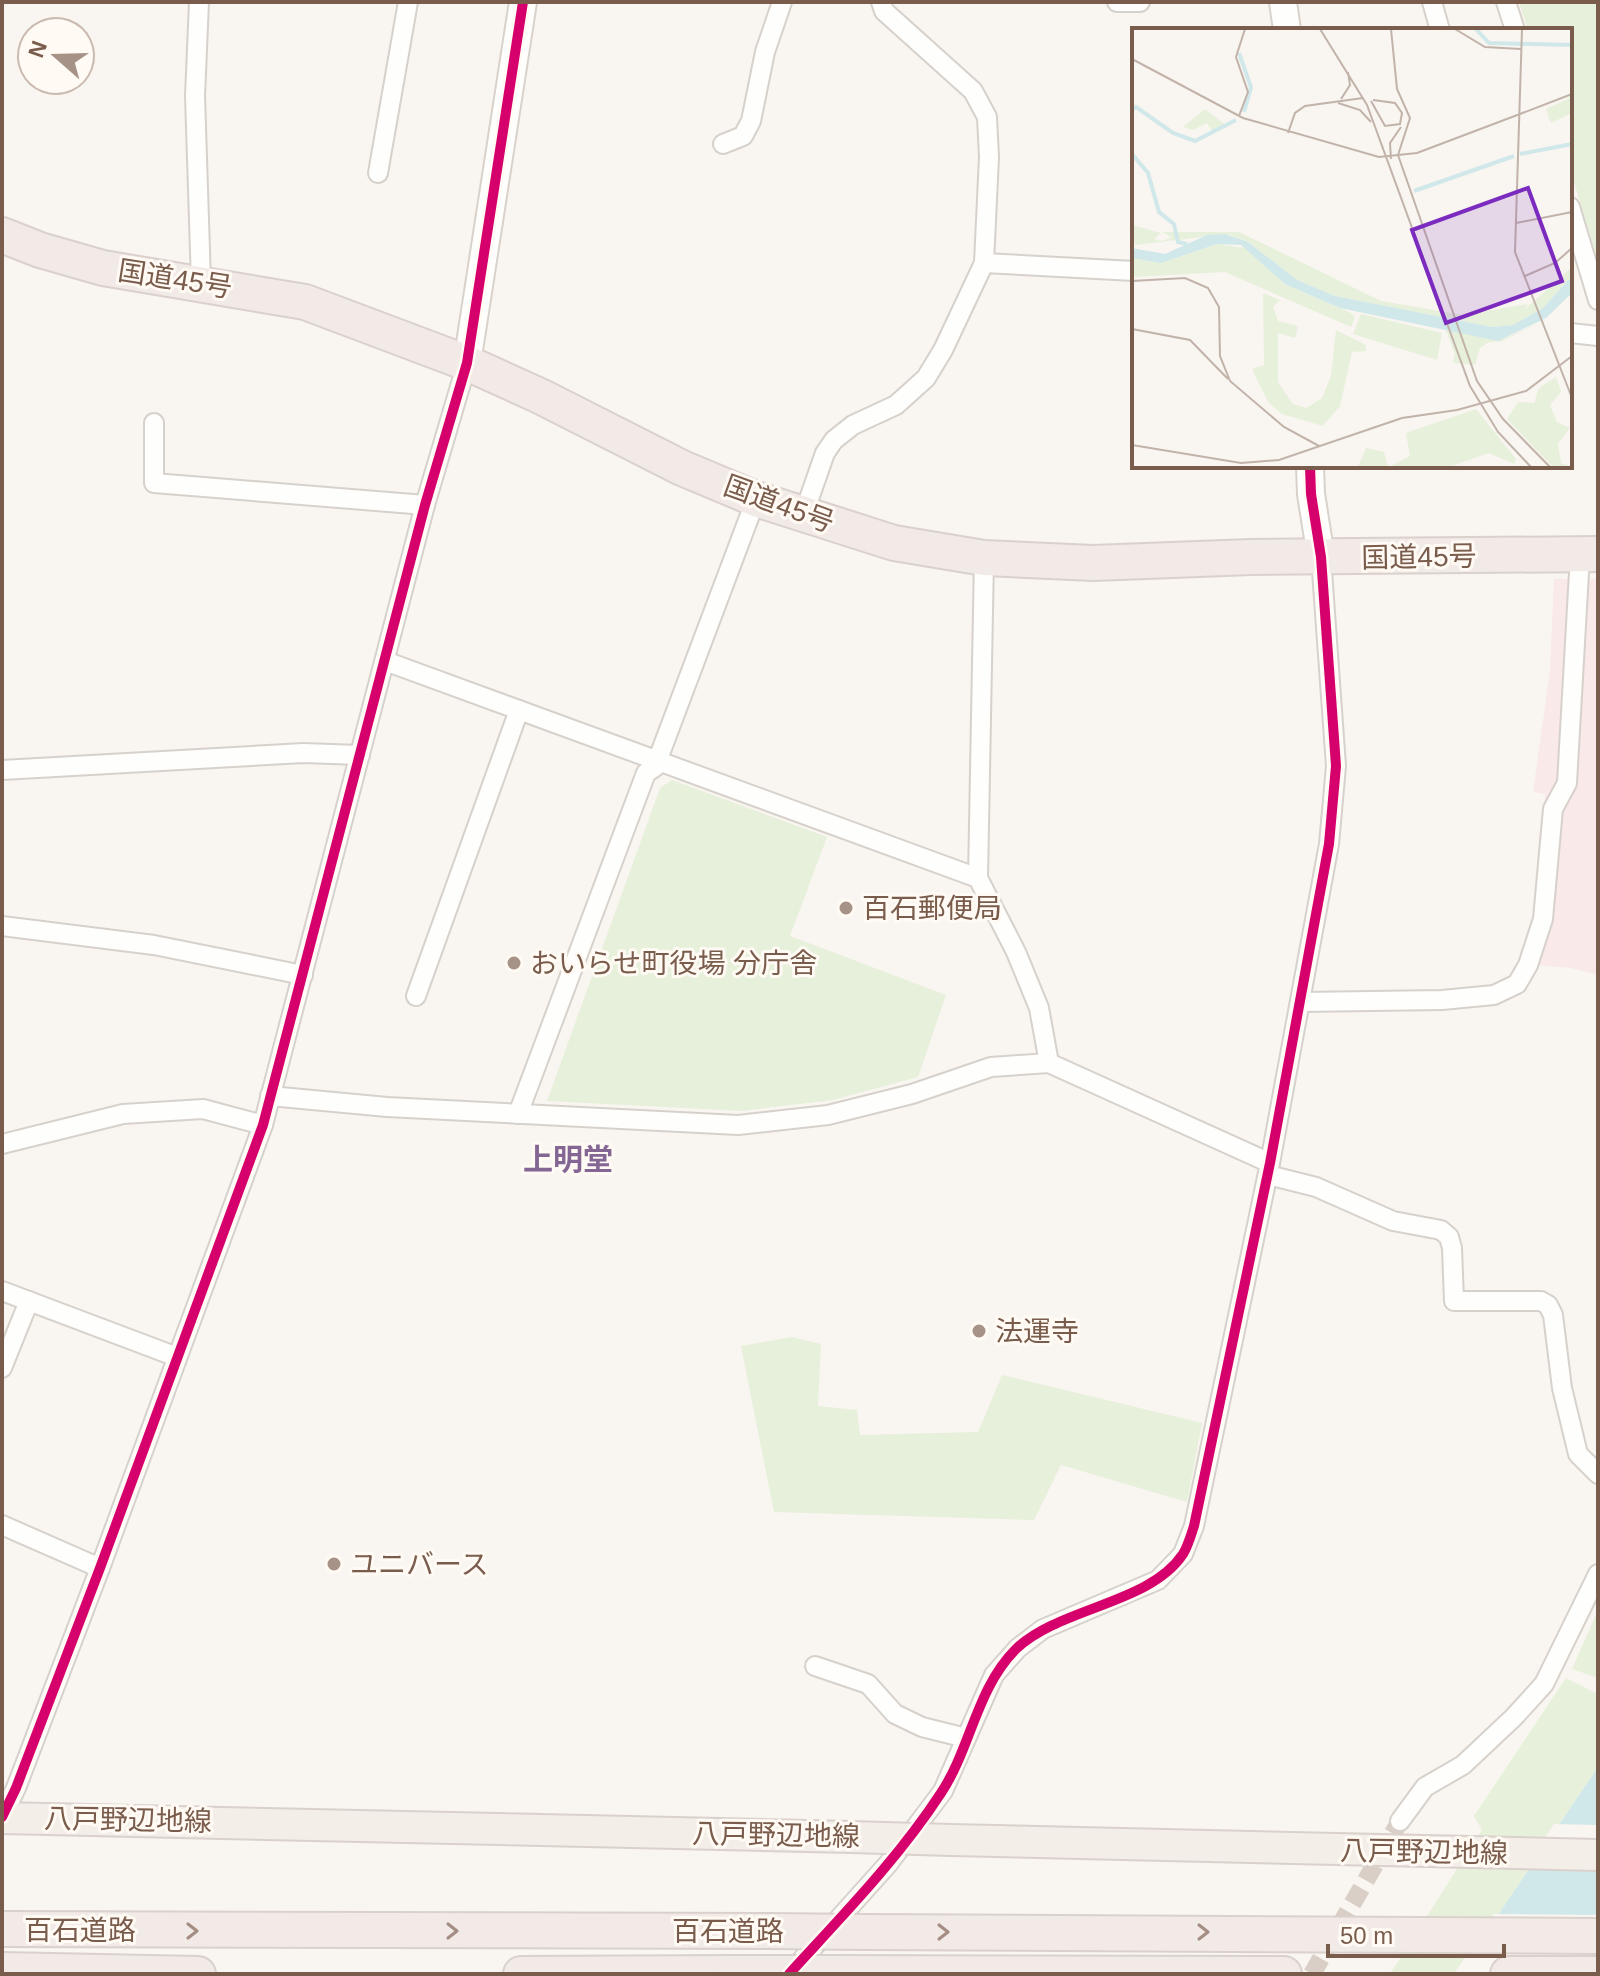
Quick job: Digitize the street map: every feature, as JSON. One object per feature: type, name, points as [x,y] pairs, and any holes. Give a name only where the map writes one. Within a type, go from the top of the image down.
[{"type":"highway","name":"国道45号","points":[[2,235],[40,250],[103,268],[201,282],[305,302],[467,363],[682,468],[756,499],[894,543],[984,558],[1093,563],[1589,555]]},
{"type":"highway","name":"百石道路","points":[[2,1929],[1598,1936]]},
{"type":"highway","name":"百石道路","points":[[2,1970],[198,1974]]},
{"type":"highway","name":"百石道路","points":[[521,1974],[1284,1974]]},
{"type":"highway","points":[[1508,1974],[1598,1974]]},
{"type":"main road","name":"八戸野辺地線","points":[[2,1817],[1598,1855]]},
{"type":"street","points":[[199,2],[195,96],[201,282]]},
{"type":"street","points":[[378,173],[408,2]]},
{"type":"street","points":[[2,1817],[22,1773],[100,1568],[263,1125],[425,505],[467,363],[523,2]]},
{"type":"street","points":[[723,144],[743,136],[751,121],[765,52],[782,2]]},
{"type":"street","points":[[803,516],[825,453],[834,440],[853,425],[896,405],[926,378],[943,350],[984,263],[989,157],[987,117],[973,91],[884,11],[881,2]]},
{"type":"street","points":[[1117,2],[1140,2]]},
{"type":"street","points":[[1283,2],[1287,28]]},
{"type":"street","points":[[1432,2],[1439,28]]},
{"type":"street","points":[[1506,2],[1514,28]]},
{"type":"street","points":[[1572,214],[1598,300]]},
{"type":"street","points":[[984,263],[1132,271]]},
{"type":"street","points":[[1572,333],[1598,336]]},
{"type":"street","points":[[154,423],[154,483],[425,505]]},
{"type":"street","points":[[789,1974],[888,1864],[943,1791],[994,1675],[1018,1648],[1043,1629],[1158,1580],[1183,1554],[1194,1526],[1269,1169],[1329,844],[1336,766],[1321,557],[1310,468]]},
{"type":"street","points":[[518,1114],[646,773],[655,767],[756,499]]},
{"type":"street","points":[[1300,1002],[1442,1000],[1494,995],[1517,984],[1528,965],[1543,919],[1553,809],[1567,783],[1589,555]]},
{"type":"street","points":[[984,558],[978,878],[1016,952],[1039,1008],[1049,1063]]},
{"type":"street","points":[[385,661],[978,878]]},
{"type":"street","points":[[416,996],[519,710]]},
{"type":"street","points":[[2,770],[303,753],[360,755]]},
{"type":"street","points":[[2,926],[154,945],[303,975]]},
{"type":"street","points":[[270,1096],[387,1107],[738,1125],[828,1115],[912,1094],[991,1067],[1049,1063],[1269,1169],[1393,1221],[1441,1230],[1449,1237],[1452,1248],[1454,1301],[1541,1301],[1548,1305],[1553,1315],[1562,1388],[1578,1454],[1598,1474]]},
{"type":"street","points":[[2,1144],[123,1114],[203,1109],[263,1125]]},
{"type":"street","points":[[2,1291],[177,1357]]},
{"type":"street","points":[[2,1368],[29,1301]]},
{"type":"street","points":[[2,1525],[100,1568]]},
{"type":"street","points":[[1400,1821],[1425,1787],[1463,1765],[1544,1684],[1598,1574]]},
{"type":"street","points":[[815,1666],[868,1684],[895,1714],[922,1727],[966,1738]]},
{"type":"shaded area","points":[[1554,579],[1598,579],[1598,975],[1571,968],[1537,965],[1535,912],[1545,794],[1533,792],[1550,671]]},
{"type":"green space","points":[[1519,2],[1598,2],[1598,261],[1572,176],[1572,28],[1527,28]]},
{"type":"green space","points":[[672,780],[827,837],[790,936],[946,995],[918,1077],[833,1100],[742,1111],[547,1101],[660,788]]},
{"type":"green space","points":[[792,1337],[821,1344],[818,1406],[857,1410],[860,1435],[978,1432],[1002,1375],[1202,1423],[1187,1502],[1061,1465],[1034,1520],[774,1512],[741,1346]]},
{"type":"green space","points":[[1598,1610],[1598,1678],[1572,1669]]},
{"type":"green space","points":[[1566,1678],[1598,1694],[1598,1767],[1458,1974],[1390,1974],[1482,1830],[1474,1816]]},
{"type":"water","points":[[1598,1767],[1598,1974],[1458,1974]]},
{"type":"pier","points":[[1554,1824],[1598,1825],[1598,1871],[1523,1870]]},
{"type":"pier","points":[[1494,1914],[1598,1915],[1598,1974],[1454,1974]]},
{"type":"tunnel","points":[[1312,1974],[1400,1821]]},
{"type":"cycle path","points":[[2,1817],[16,1788],[100,1568],[263,1125],[425,505],[467,363],[523,2]]},
{"type":"cycle path","points":[[789,1974],[907,1841],[941,1793],[992,1682],[1016,1649],[1056,1623],[1149,1584],[1168,1571],[1183,1554],[1191,1537],[1270,1163],[1329,844],[1336,766],[1321,557],[1310,468]]},
{"type":"place","name":"百石郵便局","points":[[846,908]]},
{"type":"place","name":"おいらせ町役場 分庁舎","points":[[514,963]]},
{"type":"place","name":"法運寺","points":[[979,1331]]},
{"type":"place","name":"ユニバース","points":[[334,1564]]},
{"type":"district","name":"上明堂","points":[[568,1159]]}]
